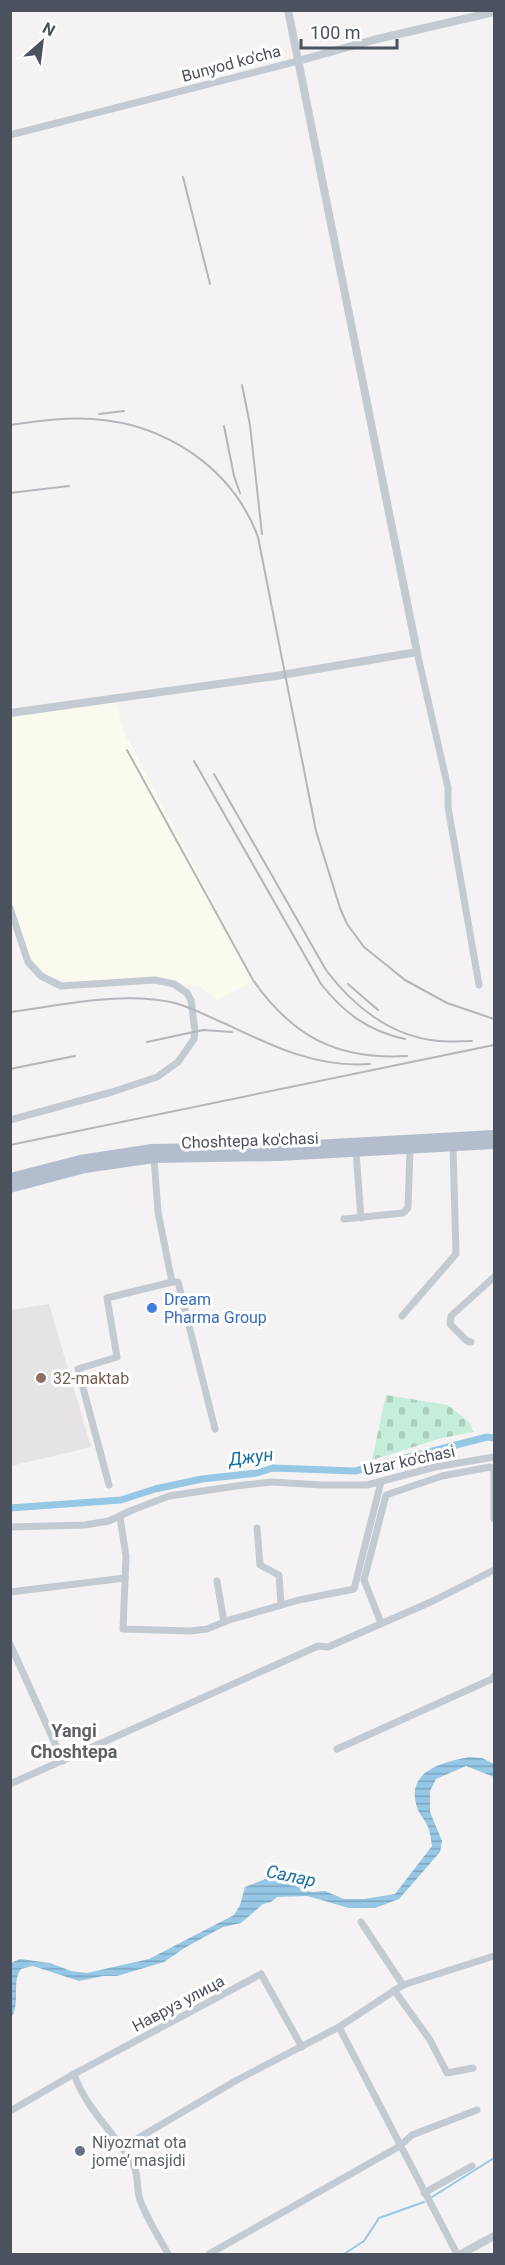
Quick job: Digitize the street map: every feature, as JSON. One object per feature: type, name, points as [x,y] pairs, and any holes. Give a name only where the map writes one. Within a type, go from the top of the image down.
[{"type":"main road","name":"Choshtepa ko'chasi","points":[[10,1178],[80,1160],[152,1149],[322,1145],[495,1135]]},
{"type":"main road","name":"Choshtepa ko'chasi","points":[[10,1188],[85,1168],[154,1158],[279,1156],[495,1144]]},
{"type":"street","points":[[288,10],[417,652],[448,788],[448,807],[478,985]]},
{"type":"street","name":"Bunyod ko'cha","points":[[10,135],[298,62],[373,40],[495,12]]},
{"type":"street","points":[[10,713],[276,676],[417,652]]},
{"type":"street","points":[[10,908],[28,962],[41,976],[61,986],[155,980],[174,984],[187,993],[191,1000],[195,1031],[194,1039],[178,1062],[157,1077],[10,1120]]},
{"type":"street","points":[[402,1316],[456,1254],[453,1147]]},
{"type":"street","points":[[344,1219],[403,1214],[408,1208],[410,1149]]},
{"type":"street","points":[[356,1152],[361,1218]]},
{"type":"street","points":[[154,1158],[158,1212],[172,1282]]},
{"type":"street","points":[[471,1342],[467,1341],[450,1324],[449,1320],[495,1277]]},
{"type":"street","points":[[109,1485],[78,1369],[117,1357],[107,1298],[178,1282],[215,1430]]},
{"type":"street","name":"Uzar ko'chasi","points":[[10,1527],[85,1525],[109,1521],[170,1496],[236,1486],[271,1482],[367,1485],[435,1467],[495,1457]]},
{"type":"street","points":[[381,1623],[364,1580],[386,1495],[442,1476],[494,1466],[495,1519]]},
{"type":"street","points":[[120,1516],[126,1556],[123,1629],[190,1631],[207,1629],[281,1605],[354,1589],[381,1482]]},
{"type":"street","points":[[257,1528],[260,1566],[279,1575],[281,1605]]},
{"type":"street","points":[[10,1784],[318,1646],[328,1647],[495,1570]]},
{"type":"street","points":[[10,1592],[125,1578]]},
{"type":"street","points":[[217,1581],[224,1622]]},
{"type":"street","points":[[10,1644],[63,1761]]},
{"type":"street","points":[[337,1749],[495,1676]]},
{"type":"street","points":[[361,1922],[403,1985]]},
{"type":"street","points":[[123,2147],[237,2080],[339,2027],[403,1985],[495,1956]]},
{"type":"street","name":"Навруз улица","points":[[10,2111],[74,2074],[261,1974],[302,2047]]},
{"type":"street","points":[[394,1990],[430,2040],[447,2073],[473,2068]]},
{"type":"street","points":[[339,2027],[457,2254]]},
{"type":"street","points":[[74,2074],[77,2085],[90,2105],[123,2147],[135,2167],[140,2200],[168,2254]]},
{"type":"street","points":[[209,2254],[400,2146],[412,2135],[477,2110]]},
{"type":"street","points":[[424,2193],[472,2166]]},
{"type":"street","points":[[461,2254],[495,2236]]},
{"type":"shaded area","points":[[116,701],[124,732],[254,980],[218,1000],[200,987],[161,979],[81,982],[48,977],[27,953],[11,899],[10,718]]},
{"type":"shaded area","name":"32-maktab","points":[[49,1304],[91,1447],[11,1466],[11,1310]]},
{"type":"green space","points":[[386,1395],[448,1405],[470,1423],[473,1432],[442,1438],[372,1460]]},
{"type":"water","name":"Салар","points":[[469,1757],[482,1758],[494,1764],[494,1777],[466,1766],[436,1779],[430,1791],[430,1812],[442,1841],[440,1852],[399,1899],[375,1908],[349,1908],[307,1896],[277,1897],[263,1904],[241,1923],[223,1927],[164,1962],[117,1976],[103,1976],[79,1981],[33,1966],[21,1969],[11,2018],[11,1963],[20,1959],[50,1963],[71,1971],[87,1973],[149,1959],[234,1915],[240,1905],[245,1887],[268,1878],[282,1878],[304,1890],[325,1891],[344,1899],[364,1899],[395,1894],[432,1846],[425,1821],[417,1807],[416,1785],[429,1770]]},
{"type":"waterway","name":"Джун","points":[[10,1508],[121,1500],[155,1489],[202,1479],[257,1473],[273,1468],[355,1471],[487,1437],[494,1438]]},
{"type":"waterway","points":[[432,2197],[494,2158]]},
{"type":"waterway","points":[[344,2254],[364,2241],[379,2218],[424,2202]]},
{"type":"railway","points":[[183,177],[210,284]]},
{"type":"railway","points":[[242,385],[250,425],[262,534]]},
{"type":"railway","points":[[99,414],[124,411]]},
{"type":"railway","points":[[10,425],[52,420],[93,419],[146,430],[170,440],[193,454],[213,470],[231,490],[246,512],[258,537],[316,831],[347,924],[364,947],[405,980],[447,1003],[494,1019]]},
{"type":"railway","points":[[224,426],[234,476],[240,493]]},
{"type":"railway","points":[[10,493],[69,486]]},
{"type":"railway","points":[[127,750],[253,980],[268,1000],[301,1030],[338,1049],[359,1054],[407,1056]]},
{"type":"railway","points":[[194,761],[321,984],[339,1004],[368,1026],[405,1039]]},
{"type":"railway","points":[[214,774],[326,970],[348,996],[375,1017],[405,1033],[439,1041],[472,1041]]},
{"type":"railway","points":[[348,984],[378,1010]]},
{"type":"railway","points":[[10,1012],[93,1000],[135,998],[155,1000],[188,1007],[295,1054],[332,1063],[370,1064]]},
{"type":"railway","points":[[147,1042],[203,1030],[232,1032]]},
{"type":"railway","points":[[10,1145],[494,1045]]},
{"type":"railway","points":[[10,1069],[75,1056]]},
{"type":"place","name":"Dream Pharma Group","points":[[152,1308]]},
{"type":"place","name":"32-maktab","points":[[41,1378]]},
{"type":"place","name":"Niyozmat ota jome’ masjidi","points":[[80,2151]]},
{"type":"district","name":"Yangi Choshtepa","points":[[74,1741]]}]
